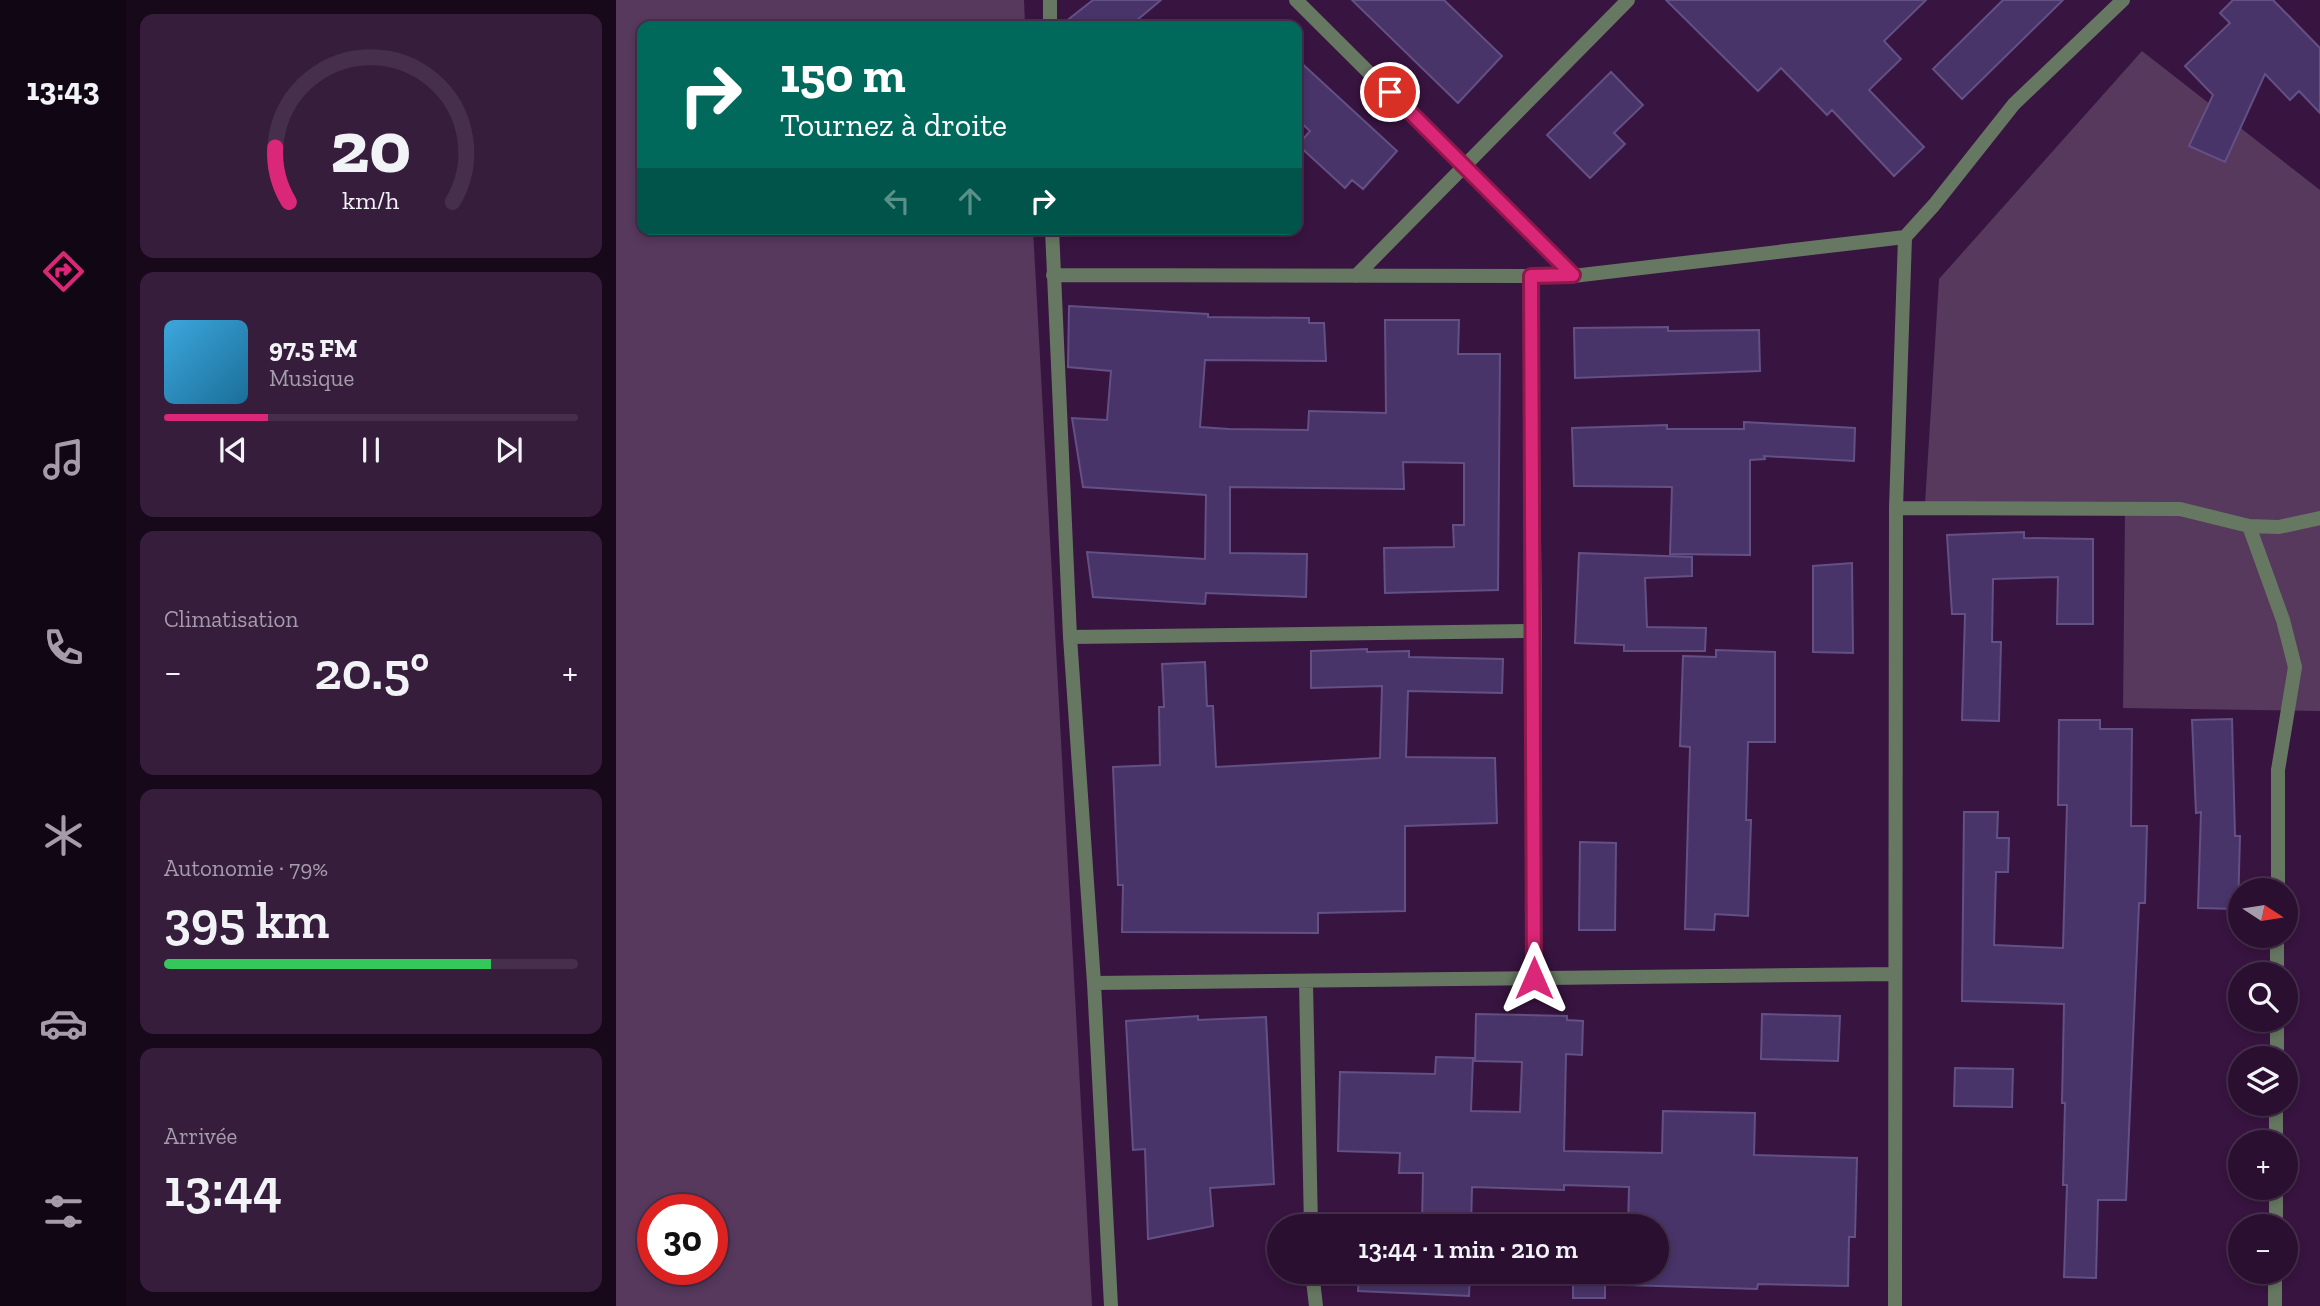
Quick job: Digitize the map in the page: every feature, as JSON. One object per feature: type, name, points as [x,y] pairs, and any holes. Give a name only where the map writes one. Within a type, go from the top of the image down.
[{"type":"street","points":[[1050,0],[1050,21]]},
{"type":"street","points":[[1296,0],[1573,275]]},
{"type":"street","points":[[1356,276],[1628,0]]},
{"type":"street","points":[[1895,1306],[1896,508],[1905,237],[2014,104],[2123,0]]},
{"type":"street","points":[[1052,235],[1070,637],[1094,983],[1111,1306]]},
{"type":"street","points":[[1053,275],[1573,275],[1905,237]]},
{"type":"street","points":[[1531,276],[1535,631],[1534,978]]},
{"type":"street","points":[[1896,508],[2180,509],[2249,526],[2279,527],[2320,518]]},
{"type":"street","points":[[2249,526],[2283,620],[2295,667],[2278,770],[2278,878]]},
{"type":"street","points":[[1070,637],[1535,631]]},
{"type":"street","points":[[1094,983],[1306,983],[1895,974]]},
{"type":"street","points":[[1306,983],[1311,1214]]},
{"type":"street","points":[[1313,1284],[1316,1306]]},
{"type":"street","points":[[2275,1306],[2276,1284]]},
{"type":"shaded area","points":[[616,0],[1024,0],[1025,21],[637,21],[637,235],[1033,235],[1092,1306],[616,1306]]},
{"type":"shaded area","points":[[2142,51],[2320,190],[2320,711],[2123,708],[2125,509],[1925,504],[1939,279]]},
{"type":"building","points":[[1093,0],[1161,0],[1136,21],[1066,21]]},
{"type":"building","points":[[1352,0],[1444,0],[1502,56],[1458,103]]},
{"type":"building","points":[[1666,0],[1926,0],[1884,41],[1901,59],[1869,90],[1924,147],[1894,176],[1832,110],[1827,115],[1781,68],[1758,91]]},
{"type":"building","points":[[2003,0],[2063,0],[1962,99],[1933,69]]},
{"type":"building","points":[[2233,0],[2273,0],[2320,48],[2320,113],[2299,91],[2290,100],[2265,74],[2225,162],[2189,146],[2213,95],[2185,66],[2230,23],[2220,13]]},
{"type":"building","points":[[1302,64],[1397,151],[1363,189],[1352,180],[1345,188],[1302,149],[1302,140],[1310,131],[1302,124]]},
{"type":"building","points":[[1611,72],[1643,105],[1614,133],[1625,144],[1590,178],[1547,135]]},
{"type":"building","points":[[1069,306],[1208,314],[1208,317],[1309,318],[1309,323],[1324,323],[1326,361],[1205,360],[1200,427],[1229,429],[1308,430],[1309,411],[1386,413],[1385,320],[1459,320],[1458,354],[1500,354],[1498,590],[1385,593],[1384,548],[1454,547],[1453,525],[1464,525],[1464,463],[1403,462],[1404,489],[1230,487],[1230,553],[1307,554],[1306,597],[1206,593],[1205,604],[1093,597],[1087,552],[1205,559],[1206,495],[1083,487],[1072,418],[1107,420],[1111,371],[1068,367]]},
{"type":"building","points":[[1668,327],[1668,331],[1759,330],[1760,371],[1575,378],[1574,328]]},
{"type":"building","points":[[1744,422],[1855,428],[1854,461],[1764,456],[1765,459],[1750,460],[1750,555],[1670,554],[1672,487],[1574,486],[1572,428],[1667,425],[1667,429],[1744,429]]},
{"type":"building","points":[[2024,532],[2024,538],[2093,539],[2093,624],[2057,624],[2058,577],[1993,579],[1992,642],[2001,642],[1999,721],[1962,720],[1965,614],[1952,614],[1947,535]]},
{"type":"building","points":[[1579,553],[1692,557],[1692,576],[1645,578],[1647,627],[1706,628],[1705,651],[1624,651],[1624,645],[1575,643]]},
{"type":"building","points":[[1852,563],[1853,653],[1813,652],[1813,566]]},
{"type":"building","points":[[1367,649],[1367,652],[1409,651],[1409,657],[1503,659],[1502,693],[1408,691],[1406,757],[1495,758],[1497,823],[1405,826],[1405,911],[1318,913],[1318,933],[1122,932],[1123,885],[1118,885],[1113,767],[1160,765],[1159,707],[1164,707],[1162,664],[1205,662],[1207,706],[1213,706],[1216,767],[1380,758],[1382,686],[1311,688],[1311,651]]},
{"type":"building","points":[[1716,650],[1775,652],[1775,742],[1748,742],[1746,820],[1751,820],[1748,916],[1715,914],[1714,930],[1685,929],[1690,747],[1680,746],[1683,656],[1716,657]]},
{"type":"building","points":[[2232,719],[2235,836],[2240,836],[2239,878],[2228,878],[2228,909],[2198,908],[2201,812],[2196,813],[2192,720]]},
{"type":"building","points":[[2059,720],[2100,720],[2100,729],[2132,729],[2131,826],[2147,826],[2145,903],[2139,903],[2126,1200],[2098,1200],[2096,1278],[2064,1277],[2067,1185],[2063,1185],[2064,1004],[1962,1001],[1964,812],[1998,812],[1997,838],[2009,838],[2008,872],[1996,872],[1994,945],[2063,948],[2067,805],[2058,805]]},
{"type":"building","points":[[1580,842],[1616,843],[1615,930],[1579,930]]},
{"type":"building","points":[[1476,1014],[1567,1016],[1567,1020],[1583,1021],[1582,1055],[1566,1054],[1564,1151],[1662,1153],[1663,1111],[1755,1113],[1754,1155],[1857,1158],[1855,1237],[1849,1237],[1848,1286],[1758,1284],[1757,1289],[1626,1285],[1669,1284],[1669,1214],[1628,1214],[1629,1187],[1564,1185],[1564,1190],[1472,1187],[1471,1214],[1422,1214],[1423,1173],[1399,1173],[1400,1153],[1338,1151],[1340,1072],[1435,1074],[1436,1057],[1473,1058],[1471,1111],[1520,1112],[1522,1062],[1475,1061]]},
{"type":"building","points":[[1762,1014],[1840,1016],[1838,1061],[1761,1059]]},
{"type":"building","points":[[1198,1016],[1198,1020],[1266,1017],[1274,1184],[1210,1188],[1213,1226],[1148,1239],[1145,1149],[1133,1150],[1126,1021]]},
{"type":"building","points":[[1955,1068],[2013,1069],[2012,1107],[1954,1106]]},
{"type":"building","points":[[1358,1284],[1470,1284],[1469,1296],[1358,1291]]},
{"type":"building","points":[[1573,1284],[1605,1284],[1605,1298],[1573,1298]]},
{"type":"route","points":[[1390,92],[1573,275],[1531,276],[1535,631],[1534,978]]}]
